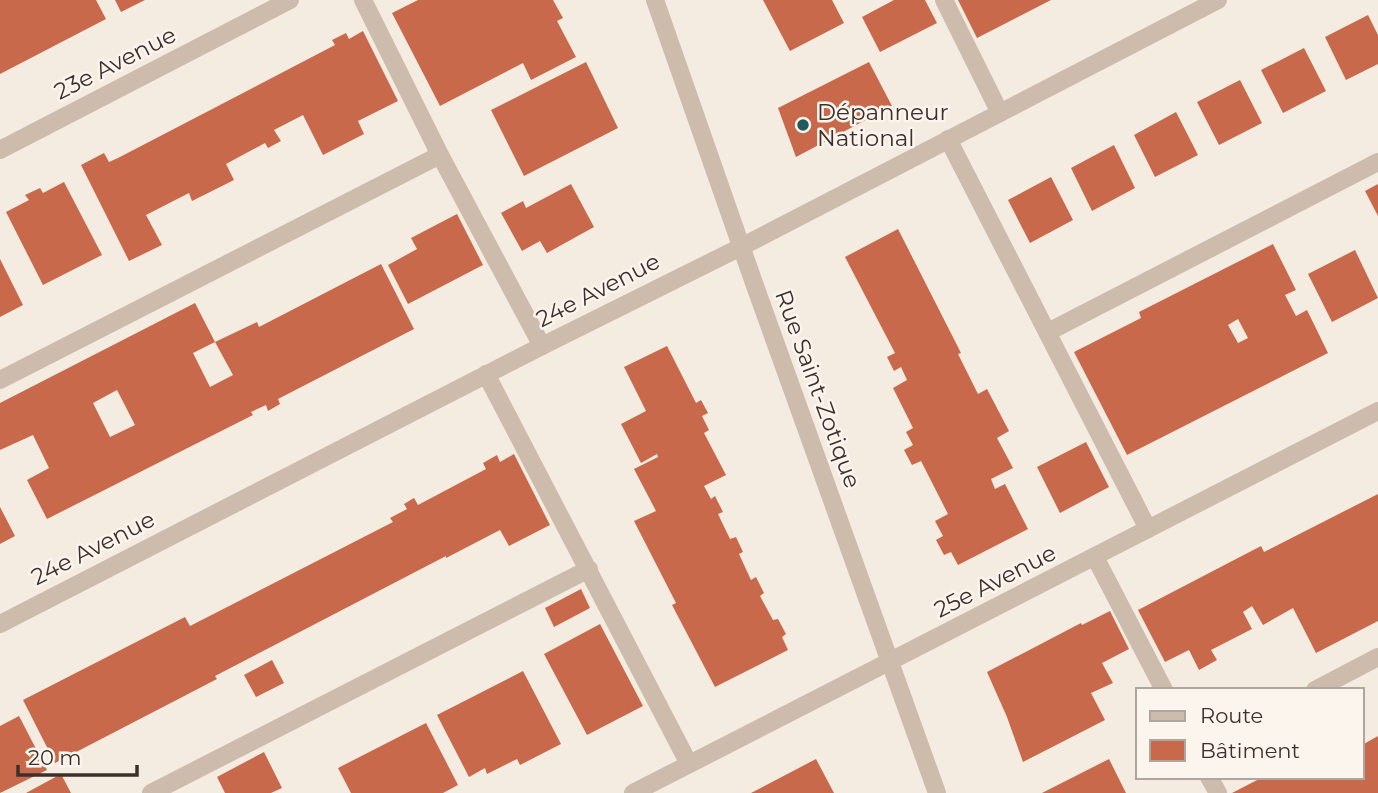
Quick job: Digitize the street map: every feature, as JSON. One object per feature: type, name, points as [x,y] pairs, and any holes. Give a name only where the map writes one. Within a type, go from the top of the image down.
[{"type":"street","name":"23e Avenue","points":[[0,149],[290,0]]},
{"type":"street","points":[[363,0],[440,155],[542,346]]},
{"type":"street","name":"Rue Saint-Zotique","points":[[655,0],[937,793]]},
{"type":"street","points":[[944,0],[1000,113]]},
{"type":"street","name":"24e Avenue","points":[[0,624],[486,374],[741,247],[1218,0]]},
{"type":"street","points":[[948,139],[1148,529]]},
{"type":"street","points":[[0,380],[440,155]]},
{"type":"street","points":[[1048,332],[1378,162]]},
{"type":"street","points":[[486,374],[689,764]]},
{"type":"street","name":"25e Avenue","points":[[634,793],[1378,411]]},
{"type":"street","points":[[1094,557],[1163,688]]},
{"type":"street","points":[[151,793],[589,569]]},
{"type":"street","points":[[1318,688],[1378,657]]},
{"type":"building","points":[[0,0],[96,0],[106,19],[0,74]]},
{"type":"building","points":[[115,0],[145,0],[121,12]]},
{"type":"building","points":[[418,0],[553,0],[563,18],[557,21],[576,57],[531,80],[523,63],[440,106],[392,13]]},
{"type":"building","points":[[763,0],[832,0],[844,23],[790,51]]},
{"type":"building","points":[[894,0],[925,0],[937,23],[880,52],[862,17]]},
{"type":"building","points":[[958,0],[1051,0],[977,38]]},
{"type":"building","points":[[1368,15],[1378,35],[1378,64],[1346,80],[1325,37]]},
{"type":"building","points":[[363,31],[398,101],[358,121],[364,134],[323,155],[303,115],[274,130],[281,141],[268,148],[265,143],[226,164],[234,180],[192,201],[189,193],[146,215],[162,245],[129,261],[81,165],[104,153],[109,162],[118,158],[335,45],[332,40],[346,33],[349,39]]},
{"type":"building","points":[[1304,48],[1326,91],[1283,113],[1261,70]]},
{"type":"building","points":[[586,62],[618,128],[524,176],[491,110]]},
{"type":"building","points":[[869,62],[892,106],[796,157],[778,108]]},
{"type":"building","points":[[1240,80],[1262,123],[1219,145],[1197,102]]},
{"type":"building","points":[[1176,112],[1198,155],[1155,177],[1134,135]]},
{"type":"building","points":[[1114,145],[1135,188],[1092,211],[1071,168]]},
{"type":"building","points":[[1051,177],[1073,220],[1030,243],[1008,200]]},
{"type":"building","points":[[64,182],[102,255],[43,285],[6,212],[29,200],[25,195],[40,188],[43,193]]},
{"type":"building","points":[[571,184],[594,227],[547,253],[540,241],[522,251],[501,213],[523,201],[526,208]]},
{"type":"building","points":[[1378,184],[1378,216],[1365,191]]},
{"type":"building","points":[[457,214],[483,265],[408,304],[388,265],[417,249],[411,238]]},
{"type":"building","points":[[898,229],[961,353],[958,354],[978,394],[987,389],[1009,431],[997,438],[1013,468],[991,479],[995,489],[1005,484],[1028,529],[958,565],[951,552],[944,555],[936,540],[943,536],[935,521],[948,514],[921,461],[912,465],[904,450],[913,445],[906,432],[913,428],[893,388],[907,380],[901,367],[894,371],[887,357],[895,353],[845,257]]},
{"type":"building","points":[[1273,244],[1296,290],[1285,295],[1296,316],[1307,310],[1328,353],[1127,455],[1074,352],[1141,318],[1139,312]],"holes":[[[1238,319],[1248,338],[1238,343],[1228,325]]]},
{"type":"building","points":[[1355,250],[1378,298],[1332,322],[1308,274]]},
{"type":"building","points":[[0,259],[23,305],[0,317]]},
{"type":"building","points":[[381,264],[414,329],[278,399],[280,404],[268,411],[266,405],[251,412],[253,415],[47,519],[27,480],[49,468],[33,435],[0,450],[0,403],[195,303],[215,342],[257,322],[259,327]],"holes":[[[215,342],[233,375],[210,387],[193,353]],[[117,390],[135,425],[110,437],[93,403]]]},
{"type":"building","points":[[667,346],[696,403],[701,400],[708,413],[702,416],[709,430],[704,433],[726,475],[704,486],[711,499],[715,496],[723,512],[718,514],[730,539],[736,537],[743,552],[739,554],[751,580],[756,577],[764,593],[760,596],[773,620],[778,619],[786,634],[782,637],[788,650],[715,687],[672,605],[676,603],[634,521],[656,511],[634,469],[658,457],[657,454],[641,463],[621,424],[646,411],[624,367]]},
{"type":"building","points":[[1086,442],[1109,487],[1060,513],[1037,467]]},
{"type":"building","points":[[514,454],[550,525],[509,546],[500,530],[215,676],[217,679],[55,763],[23,700],[185,617],[190,626],[393,522],[390,518],[407,509],[404,504],[414,498],[418,505],[486,469],[483,463],[497,455],[500,462]]},
{"type":"building","points":[[1378,494],[1378,621],[1316,653],[1293,608],[1263,625],[1252,606],[1243,612],[1252,629],[1211,650],[1217,660],[1199,670],[1189,650],[1165,662],[1138,610],[1261,546],[1264,552]]},
{"type":"building","points":[[0,507],[15,536],[0,544]]},
{"type":"building","points":[[581,589],[590,608],[554,627],[545,608]]},
{"type":"building","points":[[1110,611],[1129,649],[1102,663],[1113,683],[1091,693],[1105,720],[1023,762],[987,672],[1081,623],[1082,625]]},
{"type":"building","points":[[600,624],[643,706],[587,735],[544,654]]},
{"type":"building","points":[[272,660],[284,683],[256,697],[244,675]]},
{"type":"building","points":[[523,671],[561,744],[520,765],[517,759],[487,774],[485,768],[469,777],[437,715]]},
{"type":"building","points":[[19,716],[47,770],[0,793],[0,726]]},
{"type":"building","points":[[426,723],[458,785],[443,793],[351,793],[338,768]]},
{"type":"building","points":[[1378,736],[1378,793],[1232,793],[1259,779],[1364,779],[1364,744]]},
{"type":"building","points":[[264,752],[282,788],[271,793],[225,793],[217,777]]},
{"type":"building","points":[[816,759],[834,793],[751,793]]},
{"type":"building","points":[[1109,759],[1126,793],[1042,793]]},
{"type":"building","points":[[61,774],[71,793],[26,793]]},
{"type":"place","name":"Dépanneur National","points":[[803,125]]}]
